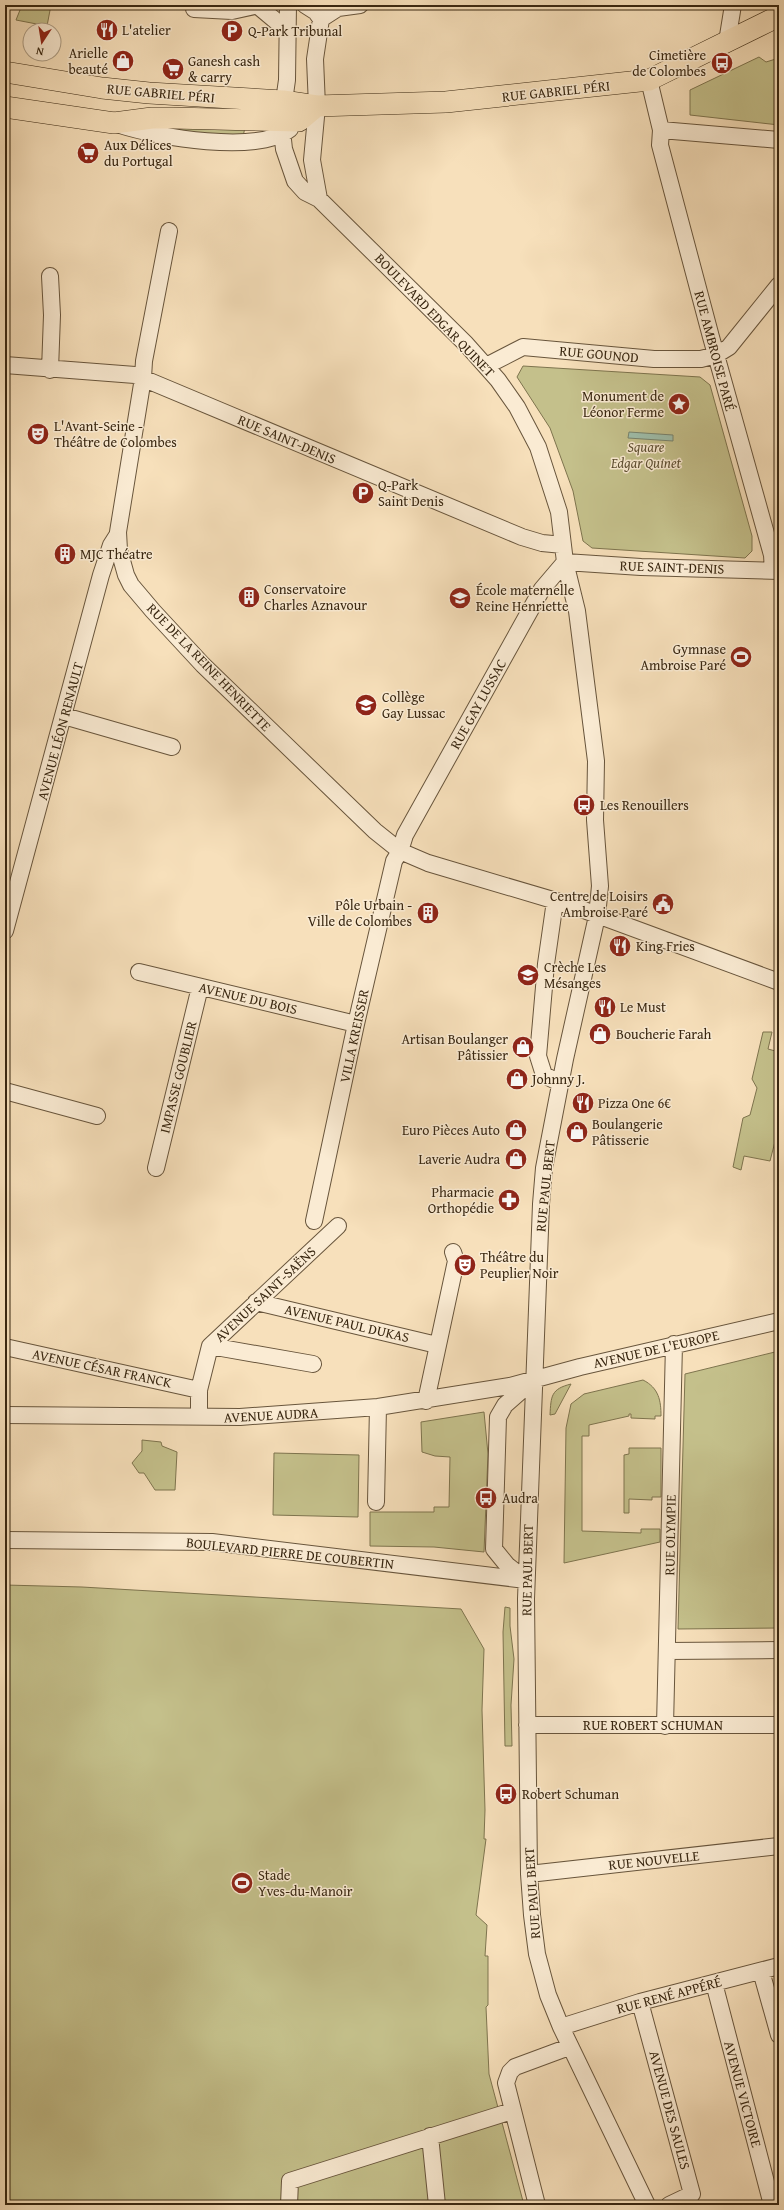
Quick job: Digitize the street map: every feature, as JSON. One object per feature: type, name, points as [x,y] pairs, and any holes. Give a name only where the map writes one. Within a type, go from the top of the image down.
[{"type":"main road","name":"RUE GABRIEL PÉRI","points":[[5,72],[133,92],[283,101],[317,106],[446,102],[618,85],[649,80],[779,16]]},
{"type":"main road","points":[[287,126],[317,106]]},
{"type":"main road","name":"RUE GABRIEL PÉRI","points":[[5,107],[114,123],[173,118],[287,126]]},
{"type":"street","points":[[194,9],[232,11],[259,5],[288,31]]},
{"type":"street","name":"BOULEVARD EDGAR QUINET","points":[[289,5],[288,80],[283,101],[287,126],[286,157],[295,181],[305,192],[319,199],[486,366],[517,407],[538,448],[559,512],[562,545],[577,611],[596,761],[596,825],[600,886],[597,916]]},
{"type":"street","points":[[305,5],[316,12],[320,19],[315,59],[317,106],[312,160],[319,199]]},
{"type":"street","points":[[320,19],[338,8],[360,5]]},
{"type":"street","points":[[723,5],[732,13],[727,42]]},
{"type":"street","name":"RUE AMBROISE PARÉ","points":[[649,80],[661,130],[660,145],[776,571]]},
{"type":"street","points":[[661,130],[779,140]]},
{"type":"street","name":"RUE DE LA REINE HENRIETTE","points":[[169,231],[144,361],[143,378],[118,532],[119,550],[126,576],[131,585],[153,611],[203,664],[375,831],[400,852],[428,863],[555,901],[779,982]]},
{"type":"street","points":[[50,276],[52,315],[50,370]]},
{"type":"street","points":[[716,355],[729,347],[779,285]]},
{"type":"street","name":"RUE GOUNOD","points":[[486,366],[523,347],[681,360],[701,359],[716,355]]},
{"type":"street","name":"RUE SAINT-DENIS","points":[[5,365],[50,370],[126,373],[143,378],[522,537],[542,543],[562,545]]},
{"type":"street","name":"AVENUE LÉON RENAULT","points":[[5,931],[99,587],[111,545],[118,532]]},
{"type":"street","name":"RUE SAINT-DENIS","points":[[566,562],[776,571]]},
{"type":"street","name":"RUE GAY LUSSAC","points":[[400,852],[405,835],[542,589],[566,562]]},
{"type":"street","points":[[99,587],[107,573],[116,571],[126,576]]},
{"type":"street","points":[[64,716],[172,747]]},
{"type":"street","name":"VILLA KREISSER","points":[[314,1222],[356,1024],[394,861],[400,852]]},
{"type":"street","points":[[555,901],[546,964],[538,1056],[544,1075],[560,1082]]},
{"type":"street","name":"RUE PAUL BERT","points":[[597,916],[560,1082],[544,1168],[526,1580],[529,1874],[537,1954],[548,1995],[569,2047],[647,2205]]},
{"type":"street","name":"AVENUE DU BOIS","points":[[140,972],[356,1024]]},
{"type":"street","name":"IMPASSE GOUBLIER","points":[[156,1168],[200,987]]},
{"type":"street","points":[[5,1091],[98,1116]]},
{"type":"street","name":"AVENUE SAINT-SAËNS","points":[[199,1417],[199,1390],[210,1346],[338,1226]]},
{"type":"street","points":[[426,1401],[456,1261],[453,1252]]},
{"type":"street","name":"AVENUE PAUL DUKAS","points":[[256,1302],[437,1345]]},
{"type":"street","name":"AVENUE DE L'EUROPE","points":[[534,1379],[674,1344],[779,1321]]},
{"type":"street","name":"RUE OLYMPIE","points":[[665,1726],[674,1344]]},
{"type":"street","points":[[210,1346],[313,1364]]},
{"type":"street","name":"AVENUE CÉSAR FRANCK","points":[[5,1347],[199,1390]]},
{"type":"street","points":[[526,1580],[507,1565],[494,1549],[497,1424],[498,1416],[505,1404],[534,1379]]},
{"type":"street","name":"AVENUE AUDRA","points":[[5,1415],[199,1417],[280,1415],[378,1407],[426,1401],[510,1386],[534,1379]]},
{"type":"street","points":[[376,1502],[378,1407]]},
{"type":"street","name":"BOULEVARD PIERRE DE COUBERTIN","points":[[5,1540],[212,1542],[526,1580]]},
{"type":"street","points":[[667,1651],[779,1650]]},
{"type":"street","name":"RUE ROBERT SCHUMAN","points":[[527,1725],[779,1725]]},
{"type":"street","name":"RUE NOUVELLE","points":[[529,1874],[779,1846]]},
{"type":"street","name":"RUE RENÉ APPÉRÉ","points":[[561,2027],[640,2002],[779,1966]]},
{"type":"street","points":[[761,1971],[779,2035]]},
{"type":"street","name":"AVENUE VICTOIRE","points":[[714,1983],[772,2205]]},
{"type":"street","name":"AVENUE DES SAULES","points":[[640,2002],[692,2194],[669,2205]]},
{"type":"street","points":[[537,2205],[506,2083],[510,2072],[515,2067],[569,2047]]},
{"type":"street","points":[[289,2205],[290,2181],[512,2111]]},
{"type":"street","points":[[430,2136],[437,2205]]},
{"type":"green space","points":[[22,5],[51,5],[48,22],[26,22],[16,20]]},
{"type":"green space","points":[[759,57],[766,62],[779,58],[779,125],[690,115],[690,90]]},
{"type":"green space","points":[[164,127],[245,128],[243,136],[205,135]]},
{"type":"green space","name":"Square Edgar Quinet","points":[[523,366],[700,377],[710,385],[752,536],[752,551],[745,558],[592,548],[583,541],[573,491],[550,428],[517,377]]},
{"type":"green space","points":[[763,1032],[772,1032],[768,1049],[779,1052],[779,1126],[770,1161],[744,1156],[741,1170],[733,1167],[743,1118],[750,1115],[757,1088],[752,1079]]},
{"type":"green space","points":[[779,1351],[779,1628],[678,1629],[685,1374]]},
{"type":"green space","points":[[643,1380],[653,1387],[658,1395],[660,1400],[661,1416],[655,1416],[655,1419],[631,1418],[631,1414],[629,1414],[629,1416],[589,1425],[589,1436],[582,1436],[582,1531],[641,1533],[641,1529],[660,1529],[660,1542],[564,1563],[566,1428],[571,1404],[584,1394]]},
{"type":"green space","points":[[571,1384],[555,1414],[550,1415],[553,1394],[559,1388]]},
{"type":"green space","points":[[484,1412],[488,1454],[484,1552],[434,1547],[370,1546],[370,1512],[434,1512],[434,1507],[449,1507],[450,1457],[435,1456],[422,1452],[421,1422]]},
{"type":"green space","points":[[142,1440],[161,1442],[162,1446],[177,1452],[175,1490],[155,1490],[144,1473],[139,1473],[132,1463],[142,1451]]},
{"type":"green space","points":[[629,1448],[661,1448],[661,1497],[652,1497],[652,1500],[629,1499],[629,1513],[624,1513],[624,1455],[629,1454]]},
{"type":"green space","points":[[274,1453],[359,1455],[358,1517],[273,1515]]},
{"type":"green space","name":"Stade Yves-du-Manoir","points":[[5,1585],[82,1587],[461,1609],[484,1649],[482,1710],[485,1810],[484,1839],[486,1839],[476,1915],[487,1925],[485,1956],[488,1956],[488,2005],[486,2007],[489,2074],[524,2205],[5,2205]]},
{"type":"green space","points":[[505,1607],[510,1608],[510,1626],[514,1659],[511,1705],[512,1746],[505,1746],[503,1632]]},
{"type":"shaded area","points":[[629,432],[673,435],[673,441],[628,438]]},
{"type":"place","name":"L'atelier","points":[[107,30]]},
{"type":"place","name":"Q-Park Tribunal","points":[[232,31]]},
{"type":"place","name":"Arielle beauté","points":[[123,61]]},
{"type":"place","name":"Cimetière de Colombes","points":[[722,63]]},
{"type":"place","name":"Ganesh cash & carry","points":[[173,69]]},
{"type":"place","name":"Aux Délices du Portugal","points":[[88,153]]},
{"type":"place","name":"Monument de Léonor Ferme","points":[[679,404]]},
{"type":"place","name":"L'Avant-Seine - Théâtre de Colombes","points":[[38,434]]},
{"type":"place","name":"Q-Park Saint Denis","points":[[363,493]]},
{"type":"place","name":"MJC Théatre","points":[[65,554]]},
{"type":"place","name":"Conservatoire Charles Aznavour","points":[[249,597]]},
{"type":"place","name":"École maternelle Reine Henriette","points":[[460,598]]},
{"type":"place","name":"Gymnase Ambroise Paré","points":[[741,657]]},
{"type":"place","name":"Collège Gay Lussac","points":[[366,705]]},
{"type":"place","name":"Les Renouillers","points":[[584,805]]},
{"type":"place","name":"Centre de Loisirs Ambroise Paré","points":[[663,904]]},
{"type":"place","name":"Pôle Urbain - Ville de Colombes","points":[[428,913]]},
{"type":"place","name":"King Fries","points":[[620,946]]},
{"type":"place","name":"Crèche Les Mésanges","points":[[528,975]]},
{"type":"place","name":"Le Must","points":[[605,1007]]},
{"type":"place","name":"Boucherie Farah","points":[[600,1034]]},
{"type":"place","name":"Artisan Boulanger Pâtissier","points":[[523,1047]]},
{"type":"place","name":"Johnny J.","points":[[517,1079]]},
{"type":"place","name":"Pizza One 6€","points":[[583,1103]]},
{"type":"place","name":"Euro Pièces Auto","points":[[516,1130]]},
{"type":"place","name":"Boulangerie Pâtisserie","points":[[577,1132]]},
{"type":"place","name":"Laverie Audra","points":[[516,1159]]},
{"type":"place","name":"Pharmacie Orthopédie","points":[[509,1200]]},
{"type":"place","name":"Théâtre du Peuplier Noir","points":[[465,1265]]},
{"type":"place","name":"Audra","points":[[486,1498]]},
{"type":"place","name":"Robert Schuman","points":[[506,1794]]},
{"type":"place","name":"Stade Yves-du-Manoir","points":[[242,1883]]}]
